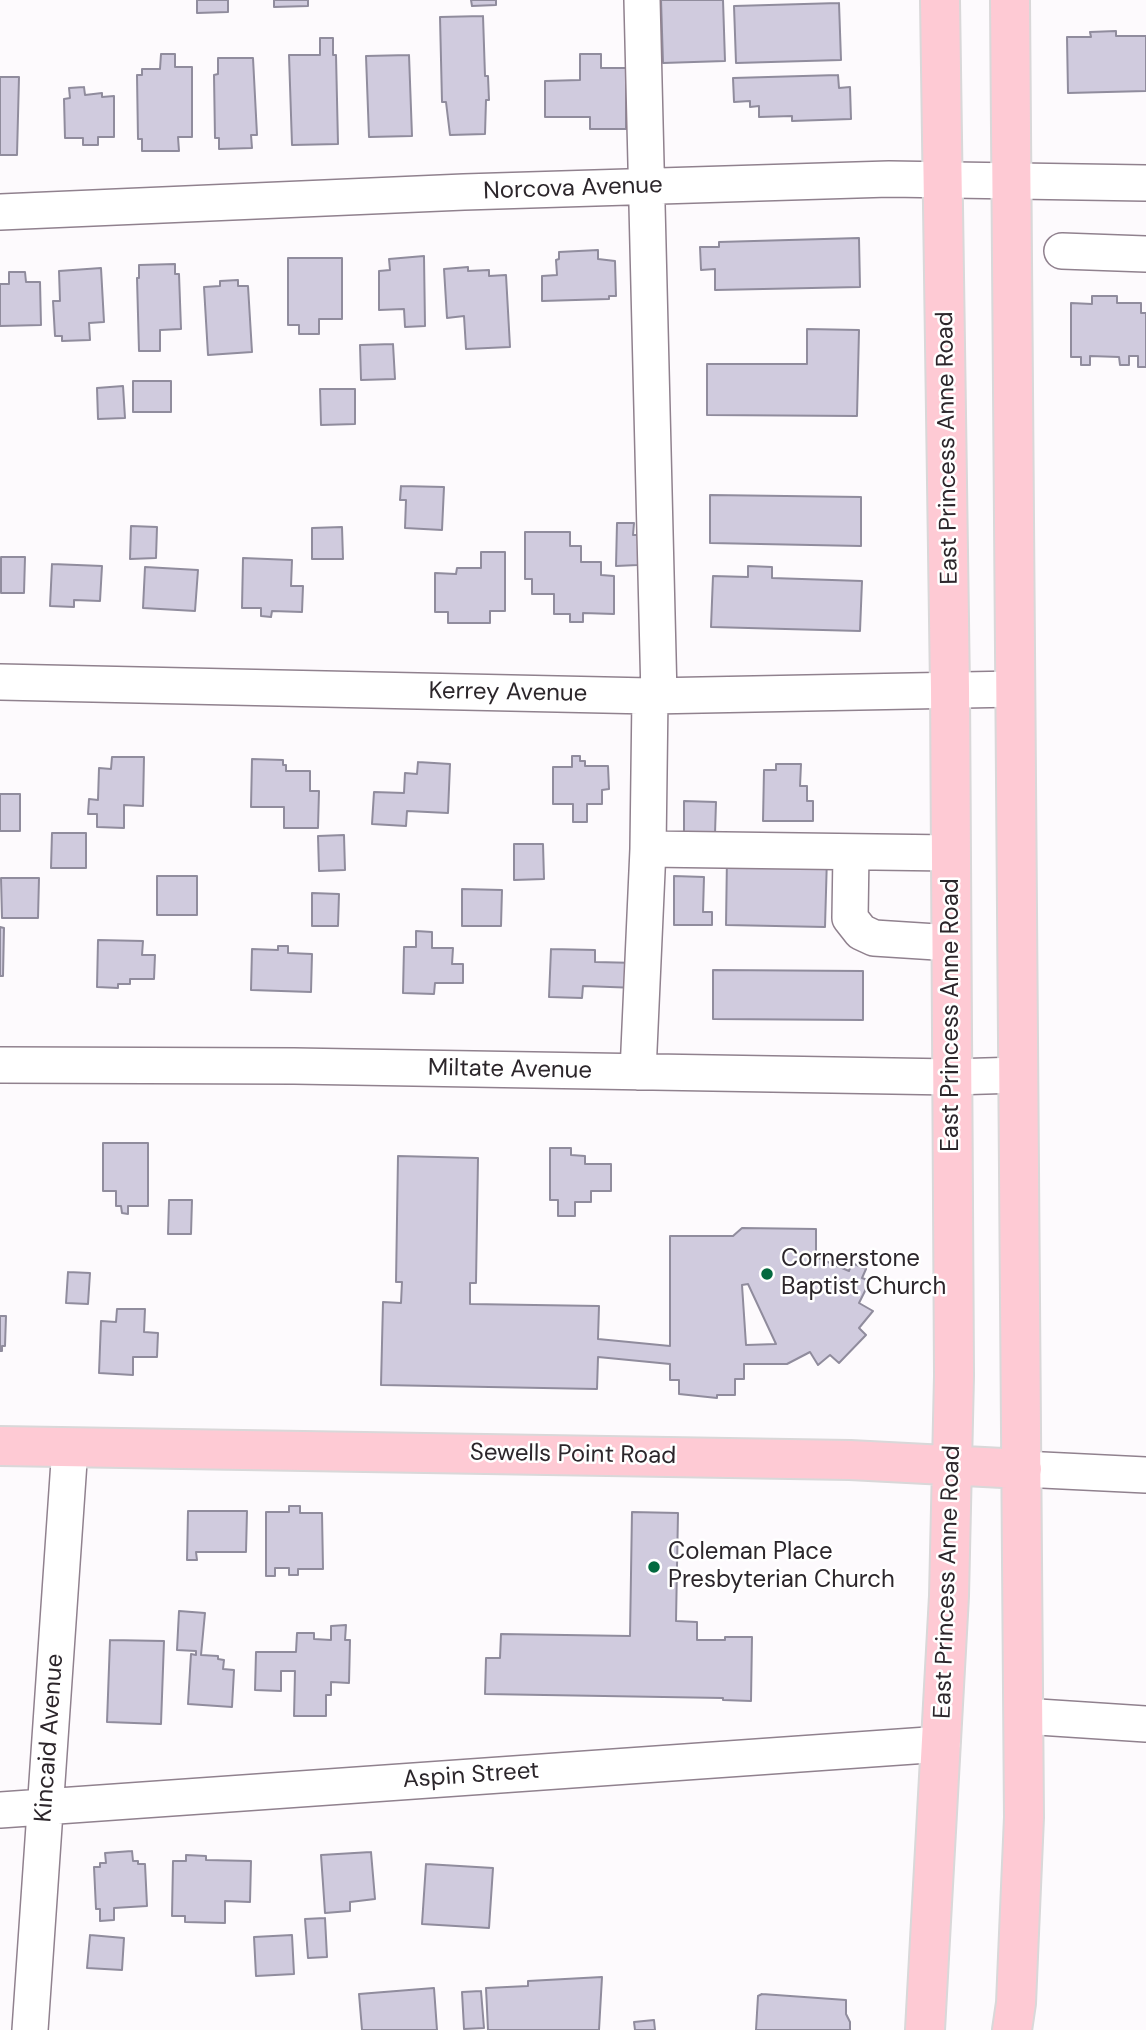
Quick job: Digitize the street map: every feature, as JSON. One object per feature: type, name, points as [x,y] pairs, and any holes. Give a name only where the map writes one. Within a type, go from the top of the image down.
[{"type":"main road","name":"East Princess Anne Road","points":[[925,2030],[949,1596],[954,1377],[945,180],[940,0]]},
{"type":"main road","points":[[1010,0],[1024,1817],[1016,2003],[1012,2030]]},
{"type":"main road","name":"Sewells Point Road","points":[[0,1446],[836,1460],[1022,1469]]},
{"type":"street","points":[[638,1072],[655,696],[642,0]]},
{"type":"street","name":"Norcova Avenue","points":[[0,212],[464,192],[889,179],[1146,183]]},
{"type":"street","points":[[1062,251],[1146,254]]},
{"type":"street","name":"Kerrey Avenue","points":[[0,682],[655,696],[950,688],[1016,689]]},
{"type":"street","points":[[648,849],[951,853]]},
{"type":"street","points":[[851,852],[850,918],[861,932],[874,938],[952,943]]},
{"type":"street","name":"Miltate Avenue","points":[[0,1065],[280,1066],[953,1077],[1019,1075]]},
{"type":"street","name":"Kincaid Avenue","points":[[30,2030],[70,1447]]},
{"type":"street","name":"Sewells Point Road","points":[[1022,1469],[1146,1475]]},
{"type":"street","points":[[1023,1716],[1146,1724]]},
{"type":"street","name":"Aspin Street","points":[[0,1810],[942,1744]]},
{"type":"building","points":[[197,0],[228,0],[228,12],[197,13]]},
{"type":"building","points":[[274,0],[308,0],[308,6],[274,7]]},
{"type":"building","points":[[471,0],[496,0],[496,5],[472,6]]},
{"type":"building","points":[[661,0],[723,0],[725,61],[663,63]]},
{"type":"building","points":[[839,3],[841,60],[736,63],[734,6]]},
{"type":"building","points":[[483,16],[485,76],[488,76],[489,100],[486,100],[485,134],[450,135],[446,102],[442,102],[440,17]]},
{"type":"building","points":[[1116,31],[1116,36],[1146,36],[1146,91],[1068,93],[1067,37],[1091,37],[1090,32]]},
{"type":"building","points":[[320,38],[333,38],[333,55],[336,55],[338,144],[292,145],[289,55],[320,55]]},
{"type":"building","points":[[161,54],[175,54],[175,67],[192,67],[192,137],[178,137],[179,151],[142,151],[142,139],[138,139],[137,75],[142,75],[142,69],[160,69]]},
{"type":"building","points":[[580,54],[601,54],[601,68],[626,68],[626,129],[590,129],[590,117],[545,117],[545,81],[580,80]]},
{"type":"building","points":[[409,55],[412,136],[369,137],[366,56]]},
{"type":"building","points":[[218,58],[253,58],[257,135],[251,135],[252,148],[219,149],[219,138],[215,138],[214,75],[218,74]]},
{"type":"building","points":[[838,75],[839,88],[850,87],[851,119],[792,121],[792,116],[759,117],[759,106],[750,107],[750,101],[734,102],[733,78]]},
{"type":"building","points":[[0,77],[19,77],[17,155],[0,155]]},
{"type":"building","points":[[84,87],[85,95],[102,93],[102,97],[114,96],[114,137],[98,137],[98,145],[83,145],[83,138],[65,138],[64,99],[70,98],[69,88]]},
{"type":"building","points":[[859,238],[860,287],[715,290],[715,269],[701,270],[700,247],[719,247],[719,242]]},
{"type":"building","points":[[598,250],[598,259],[615,261],[616,296],[609,296],[609,299],[542,301],[542,276],[557,275],[556,260],[559,259],[559,252]]},
{"type":"building","points":[[424,256],[425,326],[405,327],[404,309],[379,310],[379,271],[390,270],[389,259]]},
{"type":"building","points":[[288,258],[342,258],[342,319],[319,319],[319,334],[299,334],[299,325],[288,325]]},
{"type":"building","points":[[175,264],[175,274],[179,274],[181,329],[160,330],[160,351],[139,351],[139,265]]},
{"type":"building","points":[[468,267],[468,271],[489,270],[489,276],[506,275],[510,347],[466,349],[464,316],[447,318],[444,269]]},
{"type":"building","points":[[101,268],[104,322],[89,323],[90,340],[62,341],[62,336],[55,336],[53,301],[60,301],[59,271]]},
{"type":"building","points":[[9,272],[25,272],[26,282],[40,282],[41,325],[0,326],[0,284],[9,284]]},
{"type":"building","points":[[238,280],[238,286],[248,286],[252,352],[208,355],[204,287],[220,286],[220,281]]},
{"type":"building","points":[[1092,296],[1117,296],[1117,303],[1141,303],[1141,313],[1146,313],[1146,367],[1138,367],[1138,356],[1129,356],[1129,365],[1120,365],[1119,357],[1090,356],[1090,365],[1081,365],[1081,357],[1071,357],[1071,303],[1092,304]]},
{"type":"building","points":[[807,329],[859,330],[857,416],[707,415],[707,364],[807,364]]},
{"type":"building","points":[[393,344],[395,379],[361,380],[360,345]]},
{"type":"building","points":[[133,381],[171,381],[171,412],[133,412]]},
{"type":"building","points":[[123,386],[125,418],[98,419],[97,388]]},
{"type":"building","points":[[320,389],[355,389],[355,424],[321,425]]},
{"type":"building","points":[[401,486],[444,487],[442,530],[405,528],[406,500],[400,500]]},
{"type":"building","points":[[710,495],[861,497],[861,546],[710,543]]},
{"type":"building","points":[[617,523],[634,523],[633,535],[638,535],[638,565],[616,566]]},
{"type":"building","points":[[131,526],[157,527],[156,558],[130,559]]},
{"type":"building","points":[[342,527],[343,559],[312,559],[312,528]]},
{"type":"building","points":[[525,532],[570,532],[570,546],[581,546],[581,562],[601,562],[601,575],[614,576],[614,614],[583,613],[583,622],[570,622],[570,614],[554,614],[554,594],[532,594],[532,579],[525,579]]},
{"type":"building","points":[[481,552],[505,552],[505,611],[490,611],[490,623],[448,623],[448,612],[435,612],[435,573],[456,574],[457,568],[481,568]]},
{"type":"building","points":[[1,557],[25,557],[24,593],[1,593]]},
{"type":"building","points":[[243,558],[292,560],[291,586],[303,586],[302,612],[272,611],[271,617],[261,616],[261,608],[242,608]]},
{"type":"building","points":[[52,564],[102,566],[100,601],[74,600],[74,607],[50,606]]},
{"type":"building","points":[[748,566],[772,567],[772,578],[862,581],[860,631],[711,627],[713,576],[748,577]]},
{"type":"building","points":[[145,567],[198,570],[195,611],[143,608]]},
{"type":"building","points":[[572,756],[580,756],[580,761],[585,761],[585,766],[608,766],[609,789],[602,790],[602,804],[587,804],[587,822],[573,822],[573,804],[553,804],[553,767],[572,767]]},
{"type":"building","points":[[112,757],[144,757],[143,806],[124,805],[124,828],[97,827],[97,814],[88,814],[89,799],[98,800],[99,768],[111,769]]},
{"type":"building","points":[[252,759],[283,760],[286,771],[310,771],[310,791],[319,791],[318,828],[284,828],[284,807],[251,807]]},
{"type":"building","points":[[418,762],[450,764],[448,813],[407,811],[406,826],[372,824],[374,792],[404,793],[405,773],[417,774]]},
{"type":"building","points":[[776,764],[801,764],[800,786],[807,786],[807,801],[813,801],[813,821],[763,821],[764,770],[776,770]]},
{"type":"building","points":[[0,794],[20,794],[20,831],[0,831]]},
{"type":"building","points":[[684,801],[716,802],[715,834],[684,833]]},
{"type":"building","points":[[52,833],[86,833],[86,868],[51,868]]},
{"type":"building","points":[[344,835],[345,870],[319,871],[318,836]]},
{"type":"building","points":[[514,844],[543,844],[544,879],[514,880]]},
{"type":"building","points":[[727,856],[827,857],[825,927],[726,925]]},
{"type":"building","points":[[157,876],[197,876],[197,915],[157,915]]},
{"type":"building","points":[[674,876],[704,877],[703,912],[712,912],[712,925],[674,925]]},
{"type":"building","points":[[1,878],[39,878],[38,918],[2,918]]},
{"type":"building","points":[[462,889],[502,890],[501,926],[462,926]]},
{"type":"building","points":[[312,893],[339,894],[338,926],[312,926]]},
{"type":"building","points":[[0,927],[4,928],[3,976],[0,976]]},
{"type":"building","points":[[416,931],[432,932],[432,948],[453,948],[452,964],[463,964],[463,983],[435,983],[434,994],[403,993],[404,947],[416,947]]},
{"type":"building","points":[[98,940],[143,941],[142,955],[155,955],[154,979],[130,979],[130,984],[118,984],[118,988],[97,987]]},
{"type":"building","points":[[278,946],[288,946],[288,953],[312,954],[311,992],[251,990],[252,949],[278,950]]},
{"type":"building","points":[[551,949],[595,950],[595,962],[638,963],[637,988],[583,986],[582,998],[549,997]]},
{"type":"building","points":[[713,970],[863,971],[863,1020],[713,1019]]},
{"type":"building","points":[[103,1143],[148,1143],[148,1206],[128,1206],[128,1214],[122,1213],[121,1206],[116,1206],[116,1191],[103,1191]]},
{"type":"building","points":[[550,1148],[571,1148],[571,1155],[585,1156],[585,1164],[611,1164],[611,1191],[591,1191],[591,1202],[575,1202],[575,1216],[558,1216],[558,1200],[550,1200]]},
{"type":"building","name":"Cornerstone Baptist Church","points":[[398,1156],[478,1158],[476,1283],[470,1283],[470,1304],[599,1306],[598,1339],[670,1346],[670,1236],[733,1236],[742,1228],[816,1229],[816,1257],[849,1271],[852,1263],[866,1269],[862,1278],[870,1281],[859,1303],[873,1311],[859,1328],[866,1335],[839,1363],[830,1355],[818,1365],[810,1352],[787,1364],[744,1364],[744,1379],[735,1379],[735,1395],[717,1395],[717,1398],[679,1394],[679,1380],[670,1380],[670,1364],[598,1357],[597,1389],[381,1385],[383,1302],[401,1303],[402,1282],[396,1282]],"holes":[[[748,1284],[776,1344],[746,1345],[742,1285]]]},
{"type":"building","points":[[169,1200],[192,1200],[191,1234],[168,1234]]},
{"type":"building","points":[[68,1272],[90,1273],[88,1304],[66,1303]]},
{"type":"building","points":[[117,1309],[145,1309],[144,1332],[158,1333],[157,1357],[133,1357],[133,1375],[99,1373],[101,1321],[116,1322]]},
{"type":"building","points":[[0,1316],[6,1316],[5,1346],[2,1346],[2,1351],[0,1351]]},
{"type":"building","points":[[289,1506],[300,1506],[300,1513],[322,1513],[323,1569],[298,1569],[298,1575],[289,1575],[289,1568],[275,1568],[275,1576],[266,1576],[266,1512],[289,1512]]},
{"type":"building","points":[[188,1511],[247,1511],[246,1552],[196,1552],[197,1560],[187,1560]]},
{"type":"building","name":"Coleman Place Presbyterian Church","points":[[632,1512],[678,1513],[676,1621],[697,1622],[697,1640],[752,1637],[751,1701],[723,1698],[485,1694],[486,1658],[500,1658],[501,1634],[630,1636]]},
{"type":"building","points":[[179,1611],[205,1613],[201,1655],[218,1656],[218,1659],[224,1660],[223,1669],[234,1670],[232,1707],[188,1704],[191,1654],[196,1655],[196,1651],[177,1650]]},
{"type":"building","points":[[346,1625],[345,1640],[350,1640],[349,1683],[331,1682],[331,1695],[326,1695],[326,1716],[294,1716],[295,1671],[281,1671],[281,1691],[255,1690],[256,1652],[296,1652],[297,1633],[314,1633],[314,1639],[331,1640],[331,1626]]},
{"type":"building","points":[[110,1640],[164,1641],[161,1724],[107,1722]]},
{"type":"building","points":[[132,1851],[133,1861],[145,1864],[147,1906],[114,1908],[114,1920],[100,1921],[100,1909],[96,1909],[94,1867],[106,1863],[105,1853]]},
{"type":"building","points":[[371,1852],[375,1899],[350,1902],[350,1911],[325,1913],[321,1855]]},
{"type":"building","points":[[186,1855],[206,1856],[206,1860],[251,1861],[250,1902],[225,1901],[225,1923],[185,1922],[185,1916],[172,1916],[173,1861],[186,1861]]},
{"type":"building","points":[[426,1864],[493,1868],[489,1928],[422,1924]]},
{"type":"building","points":[[325,1918],[327,1957],[308,1958],[305,1919]]},
{"type":"building","points":[[90,1935],[124,1938],[122,1970],[87,1968]]},
{"type":"building","points":[[292,1935],[294,1974],[256,1976],[254,1937]]},
{"type":"building","points":[[602,1977],[599,2030],[488,2030],[486,1988],[528,1986],[528,1981]]},
{"type":"building","points":[[434,1988],[437,2030],[362,2030],[359,1994]]},
{"type":"building","points":[[481,1991],[484,2028],[464,2029],[462,1992]]},
{"type":"building","points":[[762,1994],[846,2000],[850,2030],[756,2030],[758,1996]]},
{"type":"building","points":[[654,2020],[655,2030],[635,2030],[634,2022]]},
{"type":"place","name":"Cornerstone Baptist Church","points":[[767,1274]]},
{"type":"place","name":"Coleman Place Presbyterian Church","points":[[654,1567]]}]
